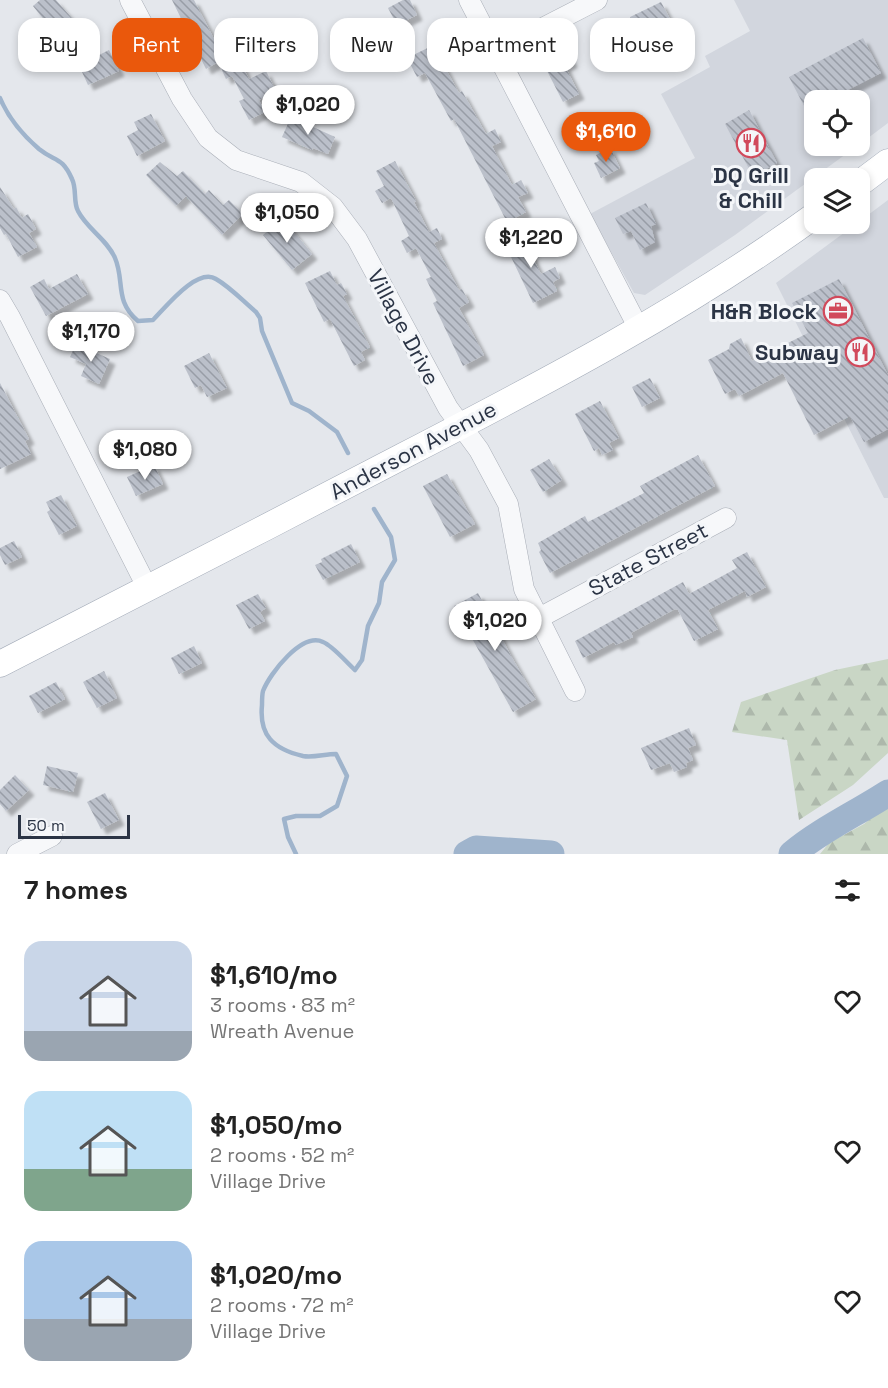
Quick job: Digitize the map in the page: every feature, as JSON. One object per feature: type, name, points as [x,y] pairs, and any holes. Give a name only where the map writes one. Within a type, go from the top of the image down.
[{"type":"main road","points":[[870,176],[888,162]]},
{"type":"main road","name":"Anderson Avenue","points":[[0,664],[462,426],[639,328],[730,273],[804,223]]},
{"type":"street","name":"Village Drive","points":[[130,0],[182,99],[208,138],[236,160],[301,182],[333,207],[357,239],[448,408],[479,450],[508,504],[525,589],[574,692]]},
{"type":"street","points":[[469,0],[478,18]]},
{"type":"street","points":[[562,18],[597,0]]},
{"type":"street","points":[[506,72],[639,328]]},
{"type":"street","points":[[0,300],[148,589]]},
{"type":"street","name":"State Street","points":[[538,618],[726,518]]},
{"type":"street","points":[[17,854],[52,836]]},
{"type":"shaded area","points":[[734,0],[888,0],[888,123],[870,136],[870,90],[804,90],[804,156],[843,156],[827,168],[804,168],[804,185],[735,235],[645,295],[634,293],[590,214],[695,158],[661,94],[710,67],[705,56],[750,31]]},
{"type":"shaded area","points":[[888,200],[888,498],[884,498],[776,283],[842,234],[870,234],[870,214]]},
{"type":"green space","points":[[888,659],[888,753],[853,785],[799,820],[787,740],[732,732],[741,702],[835,670]]},
{"type":"green space","points":[[888,804],[888,854],[820,854],[829,843],[864,824]]},
{"type":"building","points":[[40,0],[56,0],[72,18],[43,18],[33,6]]},
{"type":"building","points":[[172,0],[194,0],[214,39],[214,64],[206,69],[202,61],[202,18],[181,18]]},
{"type":"building","points":[[403,0],[410,0],[417,15],[411,18],[393,18],[388,8]]},
{"type":"building","points":[[661,2],[669,18],[631,18]]},
{"type":"building","points":[[863,38],[881,73],[848,90],[804,90],[804,106],[789,77]]},
{"type":"building","points":[[427,48],[427,72],[447,72],[459,93],[462,91],[486,134],[495,129],[501,142],[492,146],[512,185],[521,180],[528,193],[518,197],[526,212],[507,222],[454,119],[451,121],[425,73],[417,77],[414,72],[415,54]]},
{"type":"building","points":[[109,50],[112,56],[112,72],[117,72],[88,85],[82,72],[100,72],[100,54]]},
{"type":"building","points":[[223,72],[246,72],[249,79],[266,72],[276,91],[259,100],[265,112],[249,120],[239,101],[244,99],[232,76],[226,79]]},
{"type":"building","points":[[548,72],[568,72],[579,94],[563,102]]},
{"type":"building","name":"DQ Grill & Chill","points":[[749,110],[777,163],[753,176],[725,124]]},
{"type":"building","points":[[151,114],[165,141],[137,156],[127,136],[138,130],[134,122]]},
{"type":"building","points":[[291,117],[335,137],[328,154],[282,137]]},
{"type":"building","points":[[610,148],[620,168],[601,178],[594,163],[599,161],[596,155]]},
{"type":"building","points":[[395,161],[429,232],[437,228],[442,239],[434,243],[459,290],[462,289],[469,302],[459,308],[484,355],[463,366],[433,303],[437,301],[426,279],[431,277],[416,248],[407,253],[401,241],[409,236],[391,198],[382,203],[375,191],[384,186],[376,171]]},
{"type":"building","points":[[160,162],[177,176],[183,171],[205,194],[209,190],[223,205],[229,200],[243,214],[222,235],[186,196],[176,206],[146,175]]},
{"type":"building","points":[[0,187],[22,218],[28,214],[36,229],[29,233],[37,247],[18,257],[6,234],[4,235],[0,228]]},
{"type":"building","points":[[646,203],[656,224],[651,226],[655,242],[640,250],[631,231],[623,234],[615,218]]},
{"type":"building","points":[[283,218],[312,254],[292,270],[263,235]]},
{"type":"building","points":[[520,232],[541,274],[555,267],[560,278],[553,282],[557,291],[533,303],[503,240]]},
{"type":"building","points":[[330,271],[337,285],[341,283],[347,294],[343,296],[370,347],[361,352],[365,360],[354,366],[330,319],[324,322],[305,283]]},
{"type":"building","points":[[77,274],[88,294],[46,316],[30,287],[44,279],[49,289]]},
{"type":"building","points":[[839,279],[888,375],[888,429],[864,442],[850,416],[814,435],[783,373],[739,396],[735,389],[725,394],[708,360],[729,349],[730,344],[741,338],[752,361],[808,333],[792,303]]},
{"type":"building","points":[[76,344],[110,359],[99,384],[81,376],[86,364],[70,357]]},
{"type":"building","points":[[209,353],[227,388],[207,397],[201,385],[195,388],[184,366]]},
{"type":"building","points":[[650,378],[660,398],[642,407],[632,387]]},
{"type":"building","points":[[0,383],[29,439],[25,441],[31,454],[0,469]]},
{"type":"building","points":[[600,401],[619,438],[609,443],[613,450],[602,455],[599,448],[594,451],[575,414]]},
{"type":"building","points":[[154,435],[163,455],[148,462],[139,442]]},
{"type":"building","points":[[698,455],[715,486],[550,573],[539,552],[541,550],[538,543],[585,516],[588,522],[644,493],[640,486]]},
{"type":"building","points":[[549,459],[562,480],[543,492],[530,470]]},
{"type":"building","points":[[154,465],[163,484],[136,496],[127,477]]},
{"type":"building","points":[[447,474],[475,524],[450,537],[423,486]]},
{"type":"building","points":[[61,495],[77,526],[59,535],[47,512],[50,510],[46,502]]},
{"type":"building","points":[[14,541],[22,557],[5,565],[0,555],[0,548]]},
{"type":"building","points":[[351,544],[360,562],[323,580],[315,565],[322,562],[321,559]]},
{"type":"building","points":[[747,552],[766,587],[747,597],[745,591],[708,610],[718,629],[694,641],[678,610],[675,609],[631,633],[633,637],[616,645],[614,642],[583,658],[575,641],[683,582],[689,594],[737,568],[732,560]]},
{"type":"building","points":[[478,593],[536,699],[513,712],[454,606]]},
{"type":"building","points":[[258,594],[266,608],[260,612],[265,621],[249,629],[236,605]]},
{"type":"building","points":[[194,646],[202,663],[179,674],[171,658]]},
{"type":"building","points":[[104,671],[117,698],[97,708],[83,682]]},
{"type":"building","points":[[56,682],[65,699],[38,713],[29,696]]},
{"type":"building","points":[[689,728],[696,745],[688,748],[693,760],[686,763],[687,767],[674,772],[670,763],[651,770],[641,748]]},
{"type":"building","points":[[47,766],[78,773],[73,792],[43,785]]},
{"type":"building","points":[[15,775],[29,790],[6,811],[0,804],[0,790]]},
{"type":"building","points":[[105,793],[119,820],[101,829],[87,802]]},
{"type":"waterway","points":[[0,98],[12,119],[28,138],[39,149],[65,166],[73,183],[78,211],[115,258],[123,298],[126,306],[138,321],[153,320],[182,290],[200,279],[208,277],[221,282],[260,318],[262,331],[292,403],[309,411],[337,432],[348,453]]},
{"type":"waterway","points":[[296,854],[288,837],[284,819],[296,816],[320,816],[337,806],[347,776],[336,754],[303,756],[276,745],[270,739],[263,725],[263,691],[272,674],[288,656],[297,648],[315,640],[327,644],[355,670],[362,660],[368,626],[379,603],[382,582],[395,560],[391,537],[374,509]]},
{"type":"waterway","points":[[792,854],[826,830],[888,793]]},
{"type":"waterway","points":[[467,854],[476,849],[551,854]]},
{"type":"place","name":"DQ Grill & Chill","points":[[751,143]]},
{"type":"place","name":"H&R Block","points":[[838,311]]},
{"type":"place","name":"Subway","points":[[860,352]]}]
